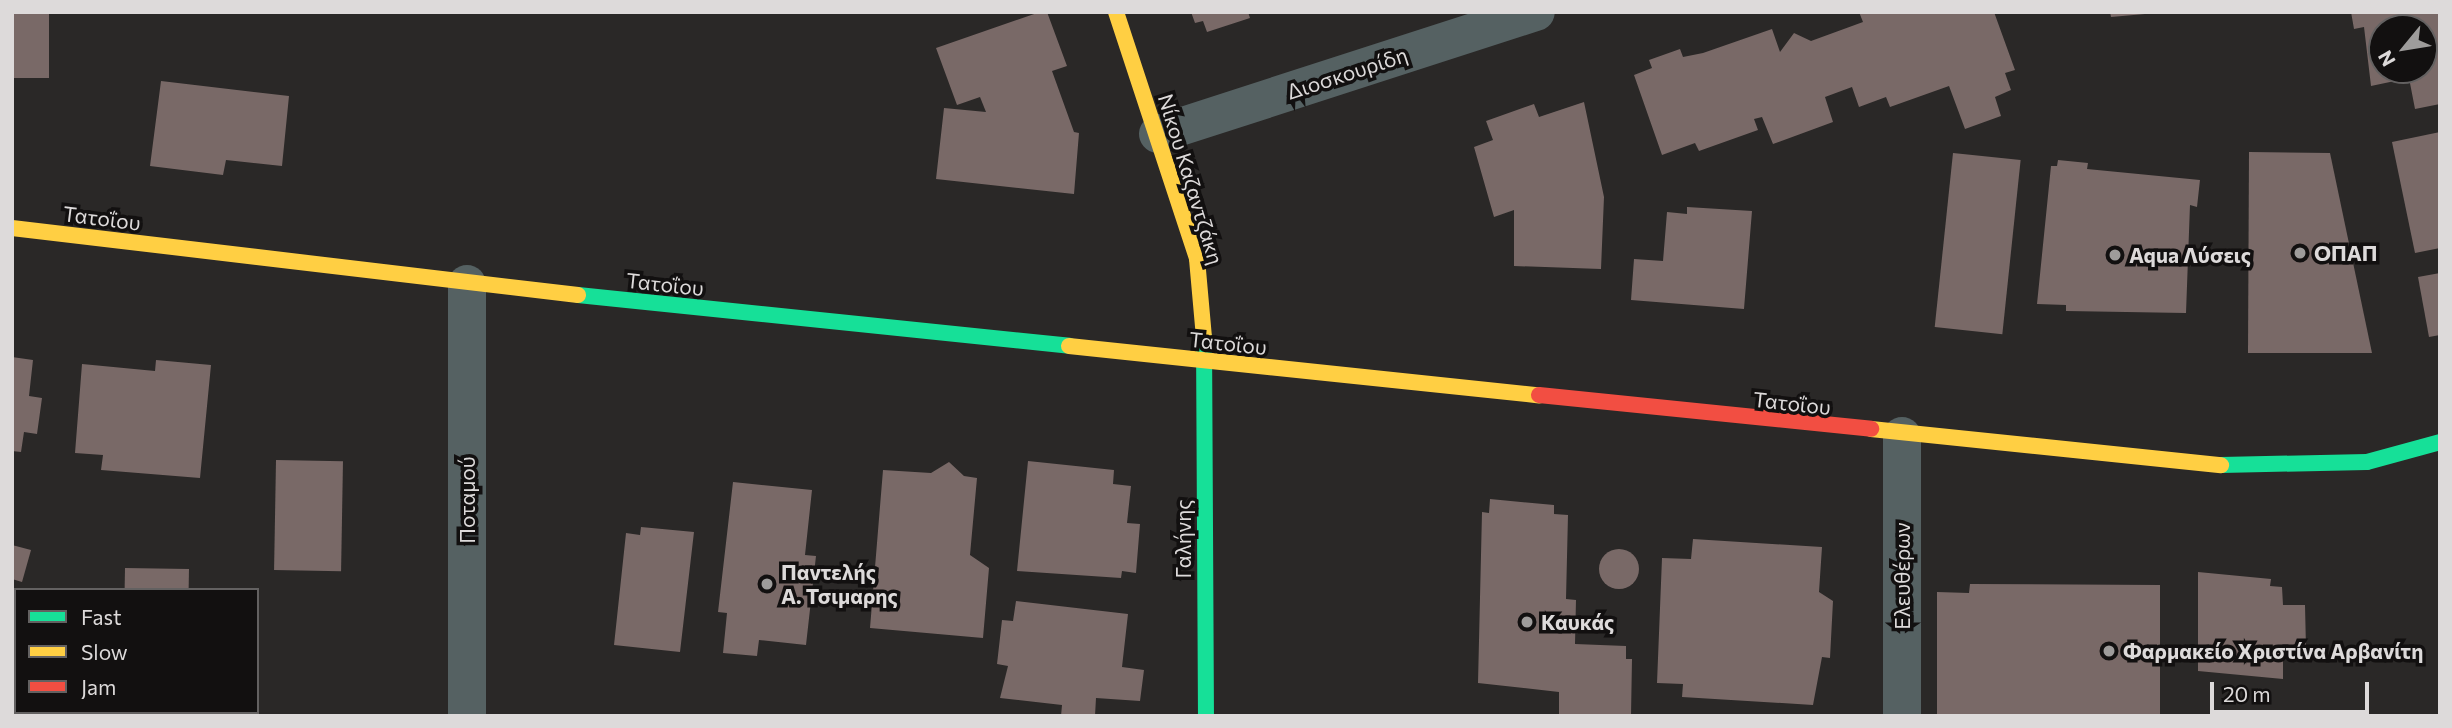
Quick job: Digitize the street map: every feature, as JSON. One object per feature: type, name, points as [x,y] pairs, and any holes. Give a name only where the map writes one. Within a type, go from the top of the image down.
[{"type":"main road","name":"Νίκου Καζαντζάκη","points":[[1116,12],[1197,259],[1203,362]]},
{"type":"main road","name":"Τατοΐου","points":[[12,228],[467,284],[1902,436],[2217,465],[2309,466],[2367,462],[2440,442]]},
{"type":"main road","name":"Γαλήνης","points":[[1203,362],[1206,716]]},
{"type":"street","name":"Διοσκουρίδη","points":[[1158,134],[1536,12]]},
{"type":"street","name":"Ποταμού","points":[[467,284],[467,716]]},
{"type":"street","name":"Ελευθέρων","points":[[1902,436],[1902,716]]},
{"type":"building","points":[[12,12],[49,12],[49,78],[12,78]]},
{"type":"building","points":[[1040,12],[1047,12],[1067,66],[1052,71],[1074,132],[1079,133],[1074,194],[936,179],[944,108],[986,112],[980,97],[957,105],[936,48]]},
{"type":"building","points":[[1191,12],[1248,12],[1250,18],[1207,32],[1203,21],[1195,23]]},
{"type":"building","points":[[1859,12],[1994,12],[2015,70],[2005,73],[2011,90],[1995,97],[2001,116],[1965,129],[1949,86],[1890,107],[1886,97],[1859,107],[1852,87],[1825,97],[1833,122],[1773,144],[1762,117],[1754,119],[1758,130],[1699,151],[1695,143],[1662,155],[1634,75],[1652,68],[1649,60],[1680,49],[1683,57],[1703,53],[1772,29],[1780,52],[1794,33],[1811,41],[1863,22]]},
{"type":"building","points":[[2110,12],[2145,12],[2145,14],[2111,17]]},
{"type":"building","points":[[2351,12],[2440,12],[2440,104],[2415,109],[2410,84],[2438,84],[2438,14],[2368,14],[2368,61],[2364,27],[2354,29]]},
{"type":"building","points":[[161,81],[289,96],[282,166],[226,160],[223,175],[150,166]]},
{"type":"building","points":[[1584,102],[1604,197],[1601,269],[1514,266],[1514,210],[1494,217],[1474,147],[1493,140],[1486,121],[1534,104],[1539,117]]},
{"type":"building","points":[[2440,132],[2440,248],[2415,253],[2392,142]]},
{"type":"building","name":"ΟΠΑΠ","points":[[2249,152],[2330,153],[2372,353],[2248,353]]},
{"type":"building","points":[[1953,153],[2021,160],[2002,334],[1935,327]]},
{"type":"building","name":"Aqua Λύσεις","points":[[2058,160],[2088,163],[2087,169],[2200,180],[2197,207],[2190,205],[2186,313],[2066,311],[2066,305],[2037,304],[2051,166],[2057,166]]},
{"type":"building","points":[[1687,207],[1752,211],[1744,309],[1631,300],[1634,259],[1663,261],[1667,212],[1687,214]]},
{"type":"building","points":[[2440,273],[2440,335],[2429,337],[2418,277]]},
{"type":"building","points":[[12,357],[33,360],[29,396],[42,398],[37,434],[24,432],[21,452],[12,451]]},
{"type":"building","points":[[156,360],[211,365],[200,478],[101,470],[103,455],[75,453],[82,364],[155,371]]},
{"type":"building","points":[[276,460],[343,461],[341,571],[274,570]]},
{"type":"building","points":[[1028,461],[1114,470],[1113,484],[1131,486],[1127,523],[1140,524],[1136,573],[1122,571],[1121,578],[1017,571]]},
{"type":"building","points":[[949,462],[964,476],[977,478],[970,555],[989,568],[983,638],[870,628],[883,470],[931,473]]},
{"type":"building","name":"Παντελής Α. Τσιμαρης","points":[[733,482],[812,490],[805,555],[816,556],[806,645],[759,640],[757,656],[723,653],[727,613],[718,612]]},
{"type":"building","name":"Καυκάς","points":[[1490,499],[1554,505],[1554,514],[1568,515],[1566,599],[1576,600],[1575,644],[1626,646],[1626,659],[1632,659],[1631,716],[1559,714],[1559,692],[1478,683],[1482,512],[1489,513]]},
{"type":"building","points":[[641,527],[694,532],[680,652],[614,645],[626,533],[640,535]]},
{"type":"building","points":[[1693,539],[1822,547],[1819,592],[1833,601],[1830,658],[1822,657],[1813,705],[1682,697],[1683,684],[1657,683],[1662,558],[1691,559]]},
{"type":"building","points":[[12,545],[31,550],[22,582],[12,579]]},
{"type":"building","points":[[1619,549],[1633,555],[1639,569],[1633,583],[1619,589],[1605,583],[1599,569],[1605,555]]},
{"type":"building","points":[[125,568],[189,569],[189,588],[125,588]]},
{"type":"building","points":[[2198,572],[2271,579],[2270,586],[2282,587],[2283,605],[2305,605],[2306,648],[2283,648],[2283,679],[2198,671]]},
{"type":"building","points":[[1970,584],[2160,585],[2160,716],[1937,716],[1937,592],[1969,593]]},
{"type":"building","points":[[1016,601],[1128,614],[1122,667],[1144,670],[1140,701],[1096,698],[1095,716],[1061,716],[1062,705],[1000,698],[1008,666],[997,664],[1002,620],[1013,621]]},
{"type":"traffic: fast","points":[[578,295],[1069,346]]},
{"type":"traffic: fast","points":[[1204,337],[1206,716]]},
{"type":"traffic: fast","points":[[2221,465],[2367,462],[2440,442]]},
{"type":"traffic: slow","points":[[1116,12],[1197,259],[1204,337]]},
{"type":"traffic: slow","points":[[12,228],[578,295]]},
{"type":"traffic: slow","points":[[1069,346],[1539,395]]},
{"type":"traffic: slow","points":[[1871,429],[2221,465]]},
{"type":"traffic: jam","points":[[1539,395],[1871,429]]},
{"type":"place","name":"ΟΠΑΠ","points":[[2300,253]]},
{"type":"place","name":"Aqua Λύσεις","points":[[2115,255]]},
{"type":"place","name":"Παντελής Α. Τσιμαρης","points":[[767,584]]},
{"type":"place","name":"Καυκάς","points":[[1527,622]]},
{"type":"place","name":"Φαρμακείο Χριστίνα Αρβανίτη","points":[[2109,651]]}]
